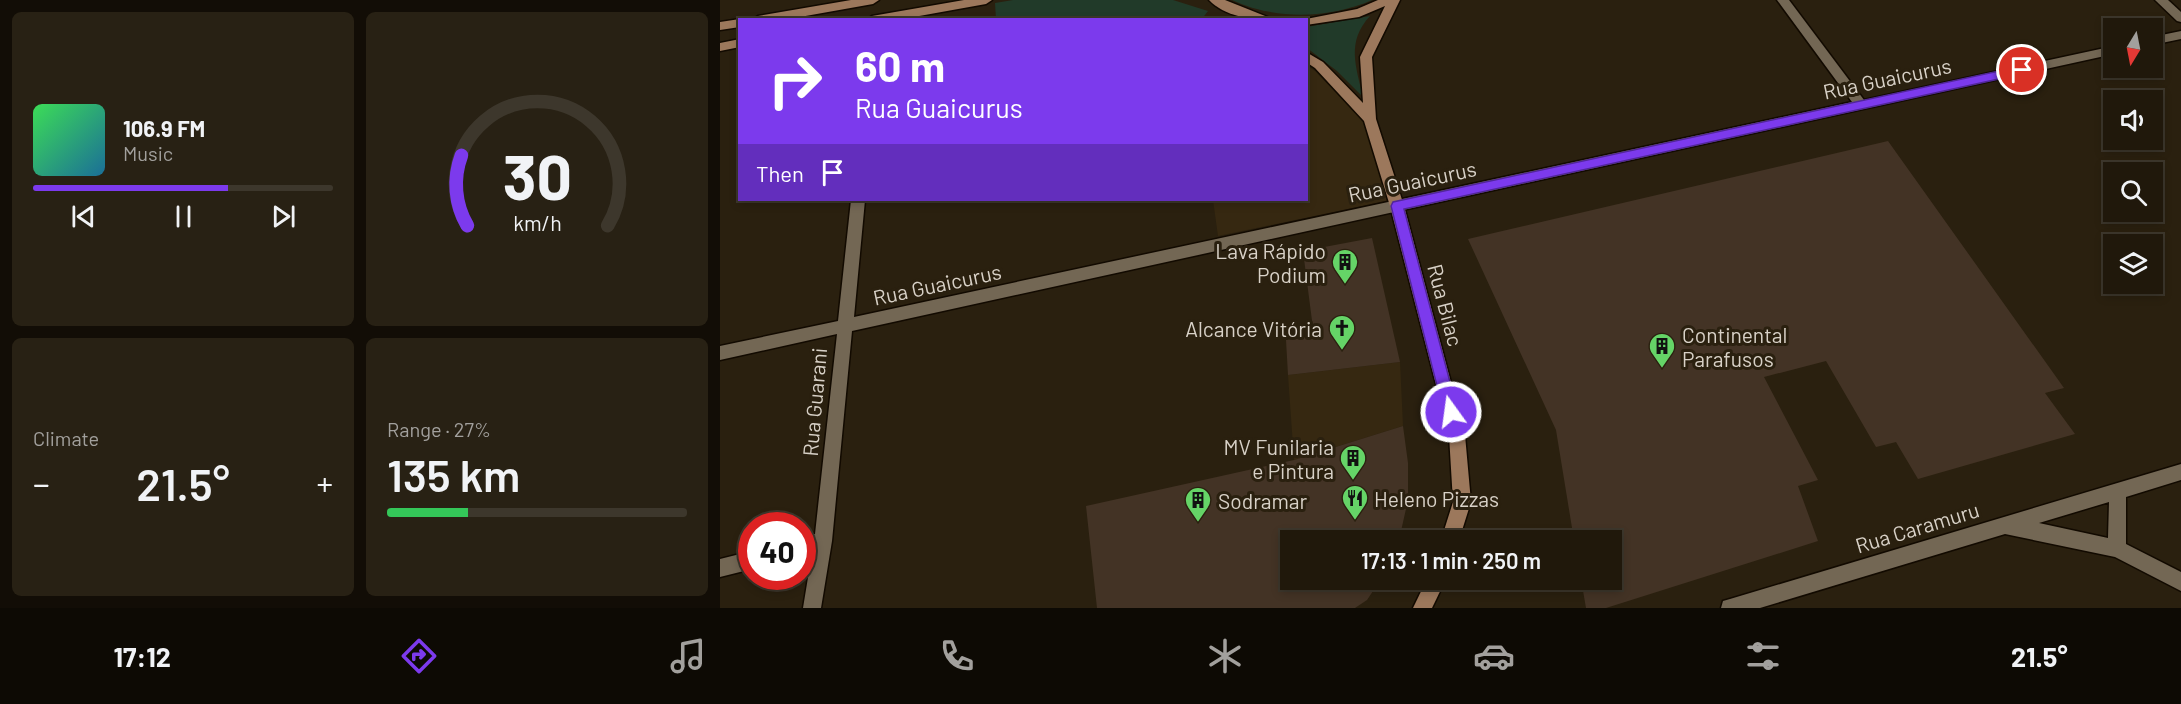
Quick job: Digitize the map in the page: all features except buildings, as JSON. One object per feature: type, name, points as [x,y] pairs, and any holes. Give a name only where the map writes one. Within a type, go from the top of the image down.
[{"type":"street","points":[[770,18],[873,0]]},
{"type":"street","points":[[882,18],[986,0]]},
{"type":"street","points":[[1207,0],[1220,2],[1250,17]]},
{"type":"street","points":[[1308,21],[1359,13],[1388,0]]},
{"type":"street","name":"Rua Bilac","points":[[1394,0],[1366,57],[1370,119],[1397,206],[1457,435],[1462,502],[1453,530]]},
{"type":"street","points":[[1783,0],[1861,105]]},
{"type":"street","points":[[2161,0],[2181,18]]},
{"type":"street","points":[[720,26],[738,23]]},
{"type":"street","points":[[2163,39],[2181,35]]},
{"type":"street","points":[[720,47],[738,43]]},
{"type":"street","name":"Rua Guaicurus","points":[[720,353],[2103,52]]},
{"type":"street","name":"Rua Bilac","points":[[1308,57],[1319,65],[1370,119]]},
{"type":"street","name":"Rua Guarani","points":[[812,608],[823,542],[843,325],[858,201]]},
{"type":"street","name":"Rua Caramuru","points":[[1730,608],[2181,472]]},
{"type":"street","points":[[2117,549],[2118,492]]},
{"type":"street","points":[[2003,524],[2117,549],[2181,582]]},
{"type":"street","points":[[816,544],[823,542]]},
{"type":"street","points":[[720,568],[738,564]]},
{"type":"street","points":[[1422,608],[1431,590]]},
{"type":"shaded area","points":[[1308,67],[1315,71],[1366,124],[1387,201],[1218,236],[1213,201],[1308,201]]},
{"type":"shaded area","points":[[1400,362],[1403,426],[1294,460],[1288,375]]},
{"type":"green space","points":[[1013,0],[1173,0],[1208,11],[1203,18],[996,18],[995,3]]},
{"type":"green space","points":[[1232,0],[1372,0],[1338,11],[1302,15],[1265,11]]},
{"type":"green space","points":[[1370,16],[1358,35],[1355,45],[1356,65],[1363,97],[1337,71],[1308,49],[1308,27]]},
{"type":"place","name":"Lava Rápido Podium","points":[[1345,285]]},
{"type":"place","name":"Alcance Vitória","points":[[1342,351]]},
{"type":"place","name":"Continental Parafusos","points":[[1662,369]]},
{"type":"place","name":"MV Funilaria e Pintura","points":[[1353,481]]},
{"type":"place","name":"Heleno Pizzas","points":[[1355,521]]},
{"type":"place","name":"Sodramar","points":[[1198,523]]},
{"type":"route","points":[[1451,412],[1397,206],[2022,70]]}]
